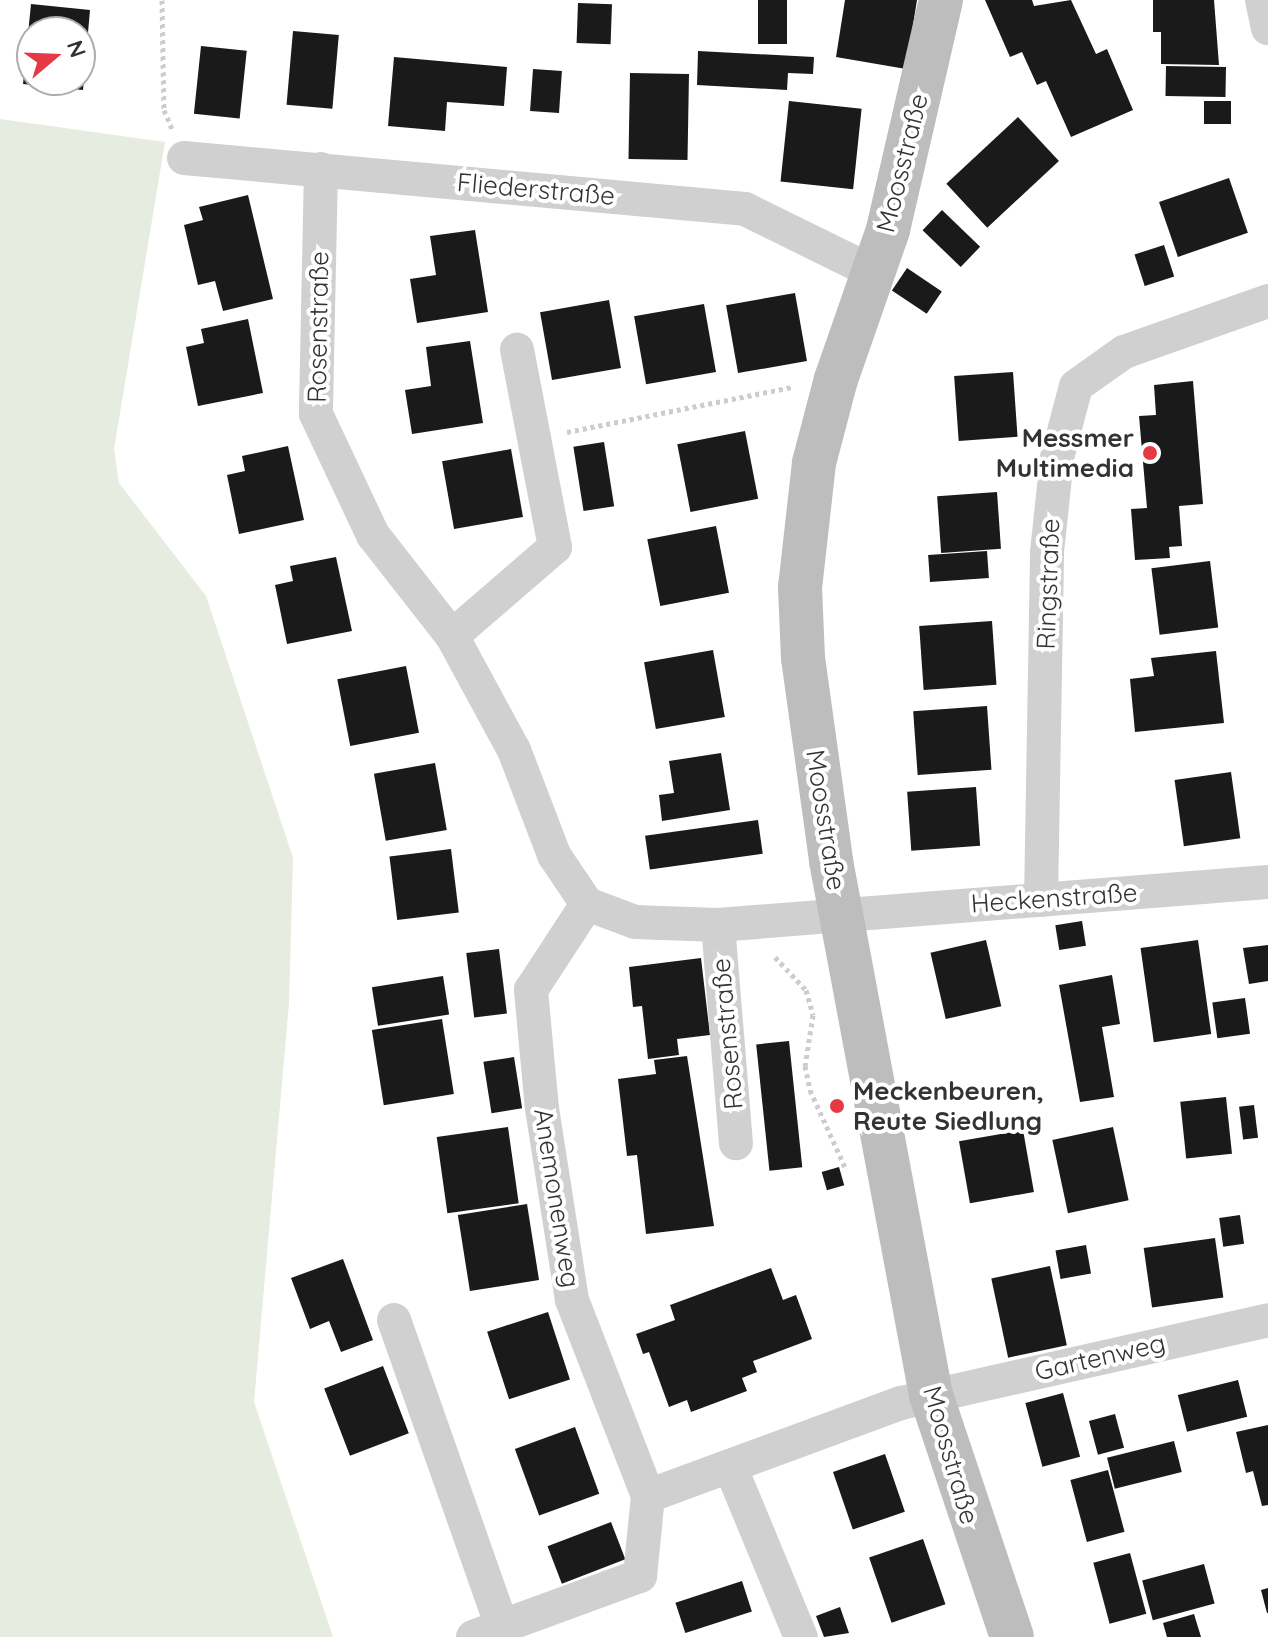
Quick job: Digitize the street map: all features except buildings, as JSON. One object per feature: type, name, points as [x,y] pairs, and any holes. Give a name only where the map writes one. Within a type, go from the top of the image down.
[{"type":"street","name":"Moosstraße","points":[[941,0],[888,230],[836,379],[814,463],[800,587],[813,740],[841,913],[931,1395],[959,1491],[1012,1637]]},
{"type":"street","points":[[1262,0],[1268,28]]},
{"type":"street","name":"Fliederstraße","points":[[184,158],[745,209],[873,272]]},
{"type":"street","name":"Rosenstraße","points":[[321,169],[316,414],[373,535],[452,636],[514,750],[554,855],[587,904],[635,922],[718,925],[841,913]]},
{"type":"street","name":"Ringstraße","points":[[1041,900],[1047,552],[1057,458],[1076,386],[1124,352],[1268,301]]},
{"type":"street","points":[[452,636],[555,547],[517,350]]},
{"type":"street","name":"Heckenstraße","points":[[841,913],[1268,882]]},
{"type":"street","name":"Anemonenweg","points":[[394,1320],[487,1630],[640,1576],[648,1496],[572,1300],[542,1109],[531,990],[587,904]]},
{"type":"street","name":"Rosenstraße","points":[[718,925],[736,1143]]},
{"type":"street","name":"Gartenweg","points":[[931,1395],[1268,1320]]},
{"type":"street","points":[[648,1496],[931,1395]]},
{"type":"street","points":[[730,1466],[801,1637]]},
{"type":"path","points":[[162,0],[164,110],[184,158]]},
{"type":"path","points":[[534,439],[836,379]]},
{"type":"shaded area","points":[[0,119],[165,142],[114,449],[119,483],[206,596],[293,858],[289,1003],[254,1402],[333,1637],[0,1637]]},
{"type":"place","name":"Messmer Multimedia","points":[[1150,453]]},
{"type":"place","name":"Meckenbeuren, Reute Siedlung","points":[[837,1106]]}]
